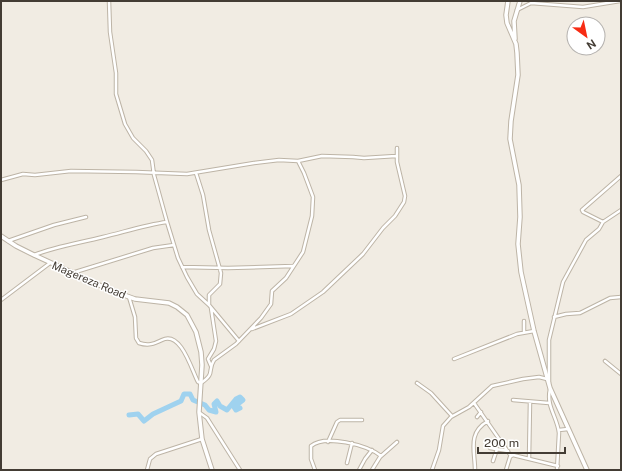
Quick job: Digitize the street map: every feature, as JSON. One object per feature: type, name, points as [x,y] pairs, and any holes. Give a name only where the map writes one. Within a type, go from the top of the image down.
[{"type":"street","points":[[109,1],[110,32],[116,73],[116,92],[126,126],[137,144],[150,156],[167,222],[182,267],[195,291],[210,306],[239,341]]},
{"type":"street","points":[[508,1],[506,15],[507,23],[516,44]]},
{"type":"street","points":[[520,1],[516,11],[514,26],[518,75],[511,121],[510,139],[519,185],[519,258],[534,331],[550,386],[587,470]]},
{"type":"street","points":[[516,11],[531,3],[583,7],[620,1]]},
{"type":"street","points":[[252,329],[290,314],[323,292],[363,254],[395,216],[404,200],[405,193],[397,162],[397,148]]},
{"type":"street","points":[[1,180],[23,174],[35,175],[71,171],[182,174],[254,163],[285,160],[298,161],[322,156],[368,158],[396,156]]},
{"type":"street","points":[[129,297],[135,317],[136,336],[140,344],[154,344],[167,338],[174,340],[190,361],[198,381],[201,383],[210,376],[211,366],[216,358],[252,329],[270,306],[272,301],[271,293],[286,278],[304,248],[313,206],[313,197],[298,161]]},
{"type":"street","points":[[196,173],[204,196],[209,230],[221,268],[221,282],[209,295],[216,341],[214,349],[208,359],[211,366]]},
{"type":"street","points":[[603,222],[583,212],[582,210],[621,176]]},
{"type":"street","points":[[557,470],[559,446],[558,430],[549,403],[549,343],[554,317],[565,278],[573,266],[584,243],[599,229],[603,222],[621,210]]},
{"type":"street","points":[[8,241],[54,225],[86,217]]},
{"type":"street","points":[[34,255],[61,246],[152,224],[167,222]]},
{"type":"street","name":"Magereza Road","points":[[1,236],[50,264],[110,290],[129,297],[169,303],[187,315],[197,337],[201,357],[199,412],[202,439],[212,470]]},
{"type":"street","points":[[71,273],[153,248],[174,244]]},
{"type":"street","points":[[1,300],[50,264]]},
{"type":"street","points":[[182,267],[221,268],[294,266]]},
{"type":"street","points":[[554,317],[580,312],[610,298],[621,298]]},
{"type":"street","points":[[524,321],[524,332]]},
{"type":"street","points":[[454,360],[524,332],[534,331]]},
{"type":"street","points":[[605,361],[621,374]]},
{"type":"street","points":[[432,470],[439,450],[443,426],[452,416],[474,403],[488,388],[496,384],[539,377],[548,379]]},
{"type":"street","points":[[417,383],[431,393],[452,416]]},
{"type":"street","points":[[513,400],[549,403]]},
{"type":"street","points":[[529,459],[530,402]]},
{"type":"street","points":[[474,403],[512,456],[558,466]]},
{"type":"street","points":[[199,412],[207,418],[240,470]]},
{"type":"street","points":[[477,417],[481,412]]},
{"type":"street","points":[[328,442],[337,422],[340,420],[362,420]]},
{"type":"street","points":[[475,470],[473,441],[479,427],[488,421]]},
{"type":"street","points":[[558,430],[568,429]]},
{"type":"street","points":[[147,470],[150,459],[156,454],[188,442],[202,439]]},
{"type":"street","points":[[372,470],[381,456],[397,442]]},
{"type":"street","points":[[315,470],[312,460],[311,446],[316,443],[352,443],[372,450],[381,456]]},
{"type":"street","points":[[346,463],[352,443]]},
{"type":"street","points":[[490,448],[509,451]]},
{"type":"street","points":[[493,461],[497,449]]},
{"type":"street","points":[[359,470],[372,450]]},
{"type":"street","points":[[506,470],[512,456]]},
{"type":"waterway","points":[[129,415],[138,414],[144,421],[153,414],[181,401],[184,394],[190,394],[193,400],[205,405],[209,410],[216,412],[214,404],[217,401],[220,406],[227,410],[236,399],[240,397],[243,400],[234,407],[236,410],[240,408]]}]
